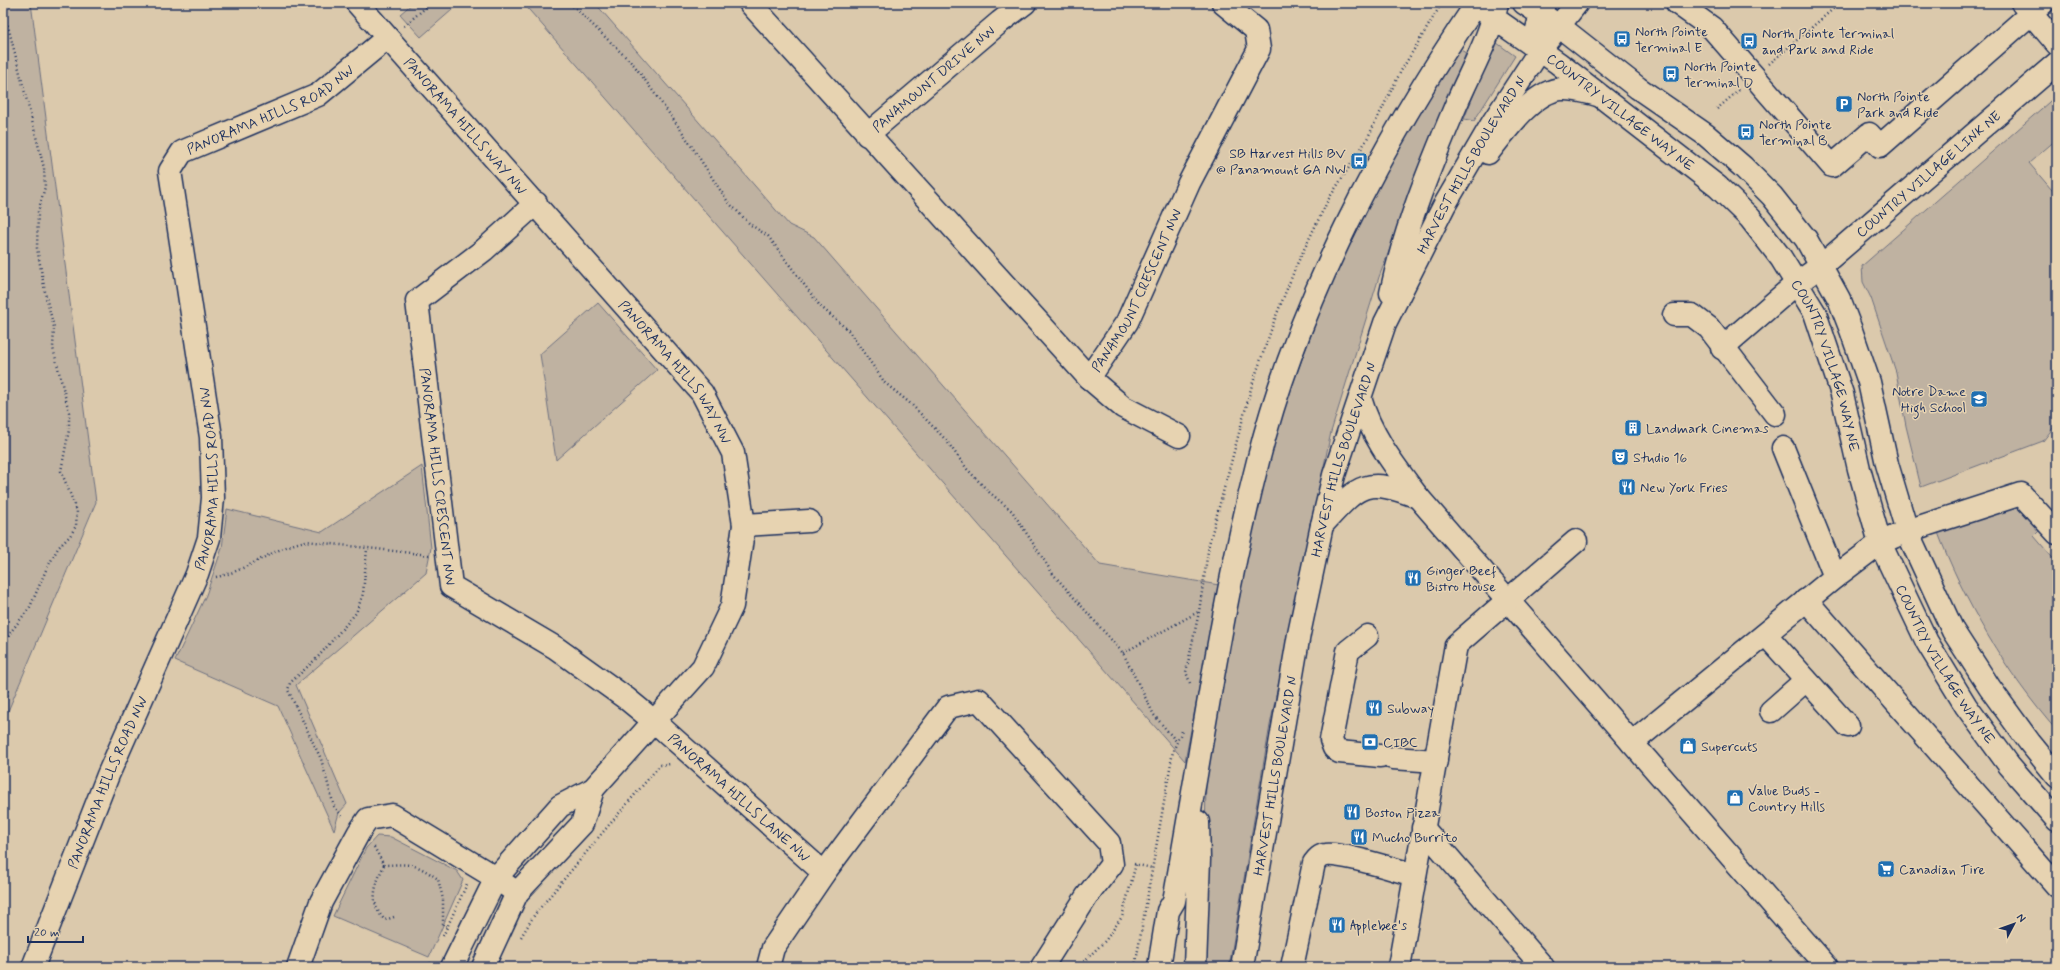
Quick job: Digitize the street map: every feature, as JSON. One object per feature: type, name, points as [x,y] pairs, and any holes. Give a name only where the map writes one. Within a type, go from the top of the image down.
[{"type":"street","name":"PANORAMA HILLS WAY NW","points":[[358,3],[387,38],[536,203],[702,393],[733,453],[744,525],[732,606],[703,667],[593,789],[560,806],[496,878],[452,967]]},
{"type":"street","name":"PANAMOUNT DRIVE NW","points":[[750,3],[867,135],[1000,22],[1025,3]]},
{"type":"street","name":"PANAMOUNT CRESCENT NW","points":[[867,135],[1088,378],[1127,322],[1189,182],[1259,49],[1256,30],[1223,3]]},
{"type":"street","name":"HARVEST HILLS BOULEVARD N","points":[[1242,967],[1297,650],[1322,525],[1334,475],[1385,323],[1444,206],[1493,122],[1540,50],[1577,3]]},
{"type":"street","points":[[1677,3],[1712,28],[1832,166],[1869,134],[1880,146],[2032,7],[2057,44]]},
{"type":"street","points":[[1149,967],[1152,941],[1174,901],[1234,565],[1258,460],[1284,375],[1328,264],[1360,201],[1393,139],[1475,4]]},
{"type":"street","name":"COUNTRY VILLAGE WAY NE","points":[[1475,4],[1494,11],[1540,50],[1718,186],[1750,218],[1797,283],[1815,313],[1842,394],[1859,469],[1880,543],[1927,642],[1966,706],[2009,765],[2057,820]]},
{"type":"street","points":[[1536,7],[1536,34],[1540,50]]},
{"type":"street","name":"COUNTRY VILLAGE WAY NE","points":[[1536,7],[1638,88],[1706,135],[1743,167],[1772,196],[1806,239],[1839,299],[1869,382],[1887,464],[1907,531],[1953,631],[1990,688],[2030,743],[2057,776]]},
{"type":"street","points":[[1385,323],[1398,262],[1423,183],[1494,11]]},
{"type":"street","name":"PANORAMA HILLS ROAD NW","points":[[33,967],[108,775],[197,574],[209,538],[214,498],[211,438],[170,172],[182,152],[318,95],[387,38]]},
{"type":"street","name":"COUNTRY VILLAGE LINK NE","points":[[1722,348],[1797,283],[1822,266],[2057,63]]},
{"type":"street","points":[[1444,206],[1513,122],[1538,99],[1559,89],[1571,89],[1598,95]]},
{"type":"street","name":"PANORAMA HILLS CRESCENT NW","points":[[536,203],[484,250],[417,301],[452,586],[556,648],[627,699],[655,722]]},
{"type":"street","points":[[1674,315],[1692,315],[1709,328],[1722,348],[1775,414]]},
{"type":"street","points":[[1088,378],[1123,407],[1179,436]]},
{"type":"street","points":[[1360,398],[1366,418],[1385,453],[1418,496],[1827,967]]},
{"type":"street","points":[[1783,448],[1835,577]]},
{"type":"street","points":[[1322,525],[1346,499],[1365,486],[1393,487],[1418,496]]},
{"type":"street","points":[[1632,743],[1766,635],[1806,600],[1880,543],[1907,531],[2021,494],[2057,533]]},
{"type":"street","points":[[744,525],[809,521]]},
{"type":"street","points":[[1399,967],[1456,645],[1576,541]]},
{"type":"street","points":[[1806,600],[2057,886]]},
{"type":"street","points":[[1766,635],[1848,726]]},
{"type":"street","points":[[1367,636],[1348,651],[1331,740],[1334,748],[1339,752],[1436,761]]},
{"type":"street","points":[[1771,711],[1806,680]]},
{"type":"street","points":[[768,967],[773,948],[824,873],[948,707],[979,700],[1109,843],[1112,864],[1087,896],[1042,967]]},
{"type":"street","name":"PANORAMA HILLS LANE NW","points":[[655,722],[824,873]]},
{"type":"street","points":[[1195,967],[1199,859],[1197,775]]},
{"type":"street","name":"PANORAMA HILLS WAY NW","points":[[483,967],[517,893],[582,824],[593,789]]},
{"type":"street","points":[[298,967],[321,902],[359,832],[368,819],[392,815],[496,878],[517,893]]},
{"type":"street","points":[[1423,828],[1543,967]]},
{"type":"street","points":[[1292,967],[1314,863],[1319,857],[1327,854],[1341,856],[1415,875]]},
{"type":"street","points":[[1159,967],[1168,911]]},
{"type":"path","points":[[387,38],[407,24],[431,3]]},
{"type":"path","points":[[570,3],[634,65],[681,130],[728,202],[751,225],[768,236],[820,306],[848,330],[885,383],[911,404],[946,440],[967,469],[989,492],[1012,511],[1053,574],[1123,653],[1154,715],[1176,741]]},
{"type":"path","points":[[1717,109],[1840,3]]},
{"type":"path","points":[[3,14],[8,26],[44,168],[45,187],[38,212],[37,248],[46,297],[54,327],[53,348],[69,412],[69,430],[61,471],[77,512],[76,526],[70,536],[58,548],[46,570],[30,607],[10,633],[3,650]]},
{"type":"path","points":[[197,574],[207,579],[228,575],[292,544],[306,541],[448,558]]},
{"type":"path","points":[[342,816],[334,806],[321,759],[288,690],[290,683],[318,657],[356,612],[363,594],[367,549]]},
{"type":"path","points":[[1123,653],[1199,612],[1186,672],[1191,685]]},
{"type":"path","points":[[3,671],[8,693],[3,709]]},
{"type":"path","points":[[1135,967],[1153,860],[1176,741],[1186,723]]},
{"type":"path","points":[[520,939],[535,914],[660,764],[675,764]]},
{"type":"path","points":[[374,846],[384,865]]},
{"type":"path","points":[[384,865],[410,864],[420,867],[438,879],[443,899],[442,925],[447,927]]},
{"type":"path","points":[[1078,967],[1105,942],[1122,917],[1136,864]]},
{"type":"path","points":[[384,865],[378,879],[374,899],[377,912],[385,920],[394,917]]},
{"type":"path","points":[[441,940],[474,865]]},
{"type":"path","points":[[429,967],[435,953]]},
{"type":"shaded area","points":[[3,3],[31,3],[96,502],[3,723]]},
{"type":"shaded area","points":[[413,3],[460,3],[421,37],[400,14]]},
{"type":"shaded area","points":[[523,3],[595,3],[789,225],[814,237],[1100,565],[1219,585],[1185,761]]},
{"type":"shaded area","points":[[1497,43],[1515,56],[1474,121],[1464,119],[1491,52]]},
{"type":"shaded area","points":[[1457,48],[1466,53],[1379,277],[1331,432],[1270,725],[1229,967],[1204,967],[1206,767],[1268,450],[1344,247],[1400,139]]},
{"type":"shaded area","name":"Notre Dame High School","points":[[2057,95],[2057,139],[2029,163],[2057,196],[2057,423],[2043,441],[1921,487],[1906,426],[1896,372],[1871,298],[1863,282],[1862,266]]},
{"type":"shaded area","points":[[598,303],[657,370],[556,460],[540,354]]},
{"type":"shaded area","points":[[422,466],[431,548],[426,573],[296,685],[347,804],[339,813],[334,830],[278,706],[175,661],[206,595],[222,548],[227,509],[322,532]]},
{"type":"shaded area","points":[[2003,506],[2020,508],[2044,526],[2034,536],[2057,563],[2057,731],[2038,709],[1988,636],[1960,584],[1937,530]]},
{"type":"shaded area","points":[[377,836],[391,837],[457,871],[463,880],[429,957],[333,916],[366,848]]},
{"type":"place","name":"North Pointe Terminal E","points":[[1622,39]]},
{"type":"place","name":"North Pointe Terminal and Park and Ride","points":[[1749,41]]},
{"type":"place","name":"North Pointe Terminal D","points":[[1671,74]]},
{"type":"place","name":"North Pointe Park and Ride","points":[[1844,104]]},
{"type":"place","name":"North Pointe Terminal B","points":[[1746,132]]},
{"type":"place","name":"SB Harvest Hills BV @ Panamount GA NW","points":[[1359,161]]},
{"type":"place","name":"Notre Dame High School","points":[[1979,399]]},
{"type":"place","name":"Landmark Cinemas","points":[[1633,428]]},
{"type":"place","name":"Studio 16","points":[[1620,457]]},
{"type":"place","name":"New York Fries","points":[[1627,487]]},
{"type":"place","name":"Ginger Beef Bistro House","points":[[1413,578]]},
{"type":"place","name":"Subway","points":[[1374,708]]},
{"type":"place","name":"CIBC","points":[[1370,742]]},
{"type":"place","name":"Supercuts","points":[[1688,746]]},
{"type":"place","name":"Value Buds - Country Hills","points":[[1735,798]]},
{"type":"place","name":"Boston Pizza","points":[[1352,812]]},
{"type":"place","name":"Mucho Burrito","points":[[1359,837]]},
{"type":"place","name":"Canadian Tire","points":[[1886,869]]},
{"type":"place","name":"Applebee's","points":[[1337,925]]}]
